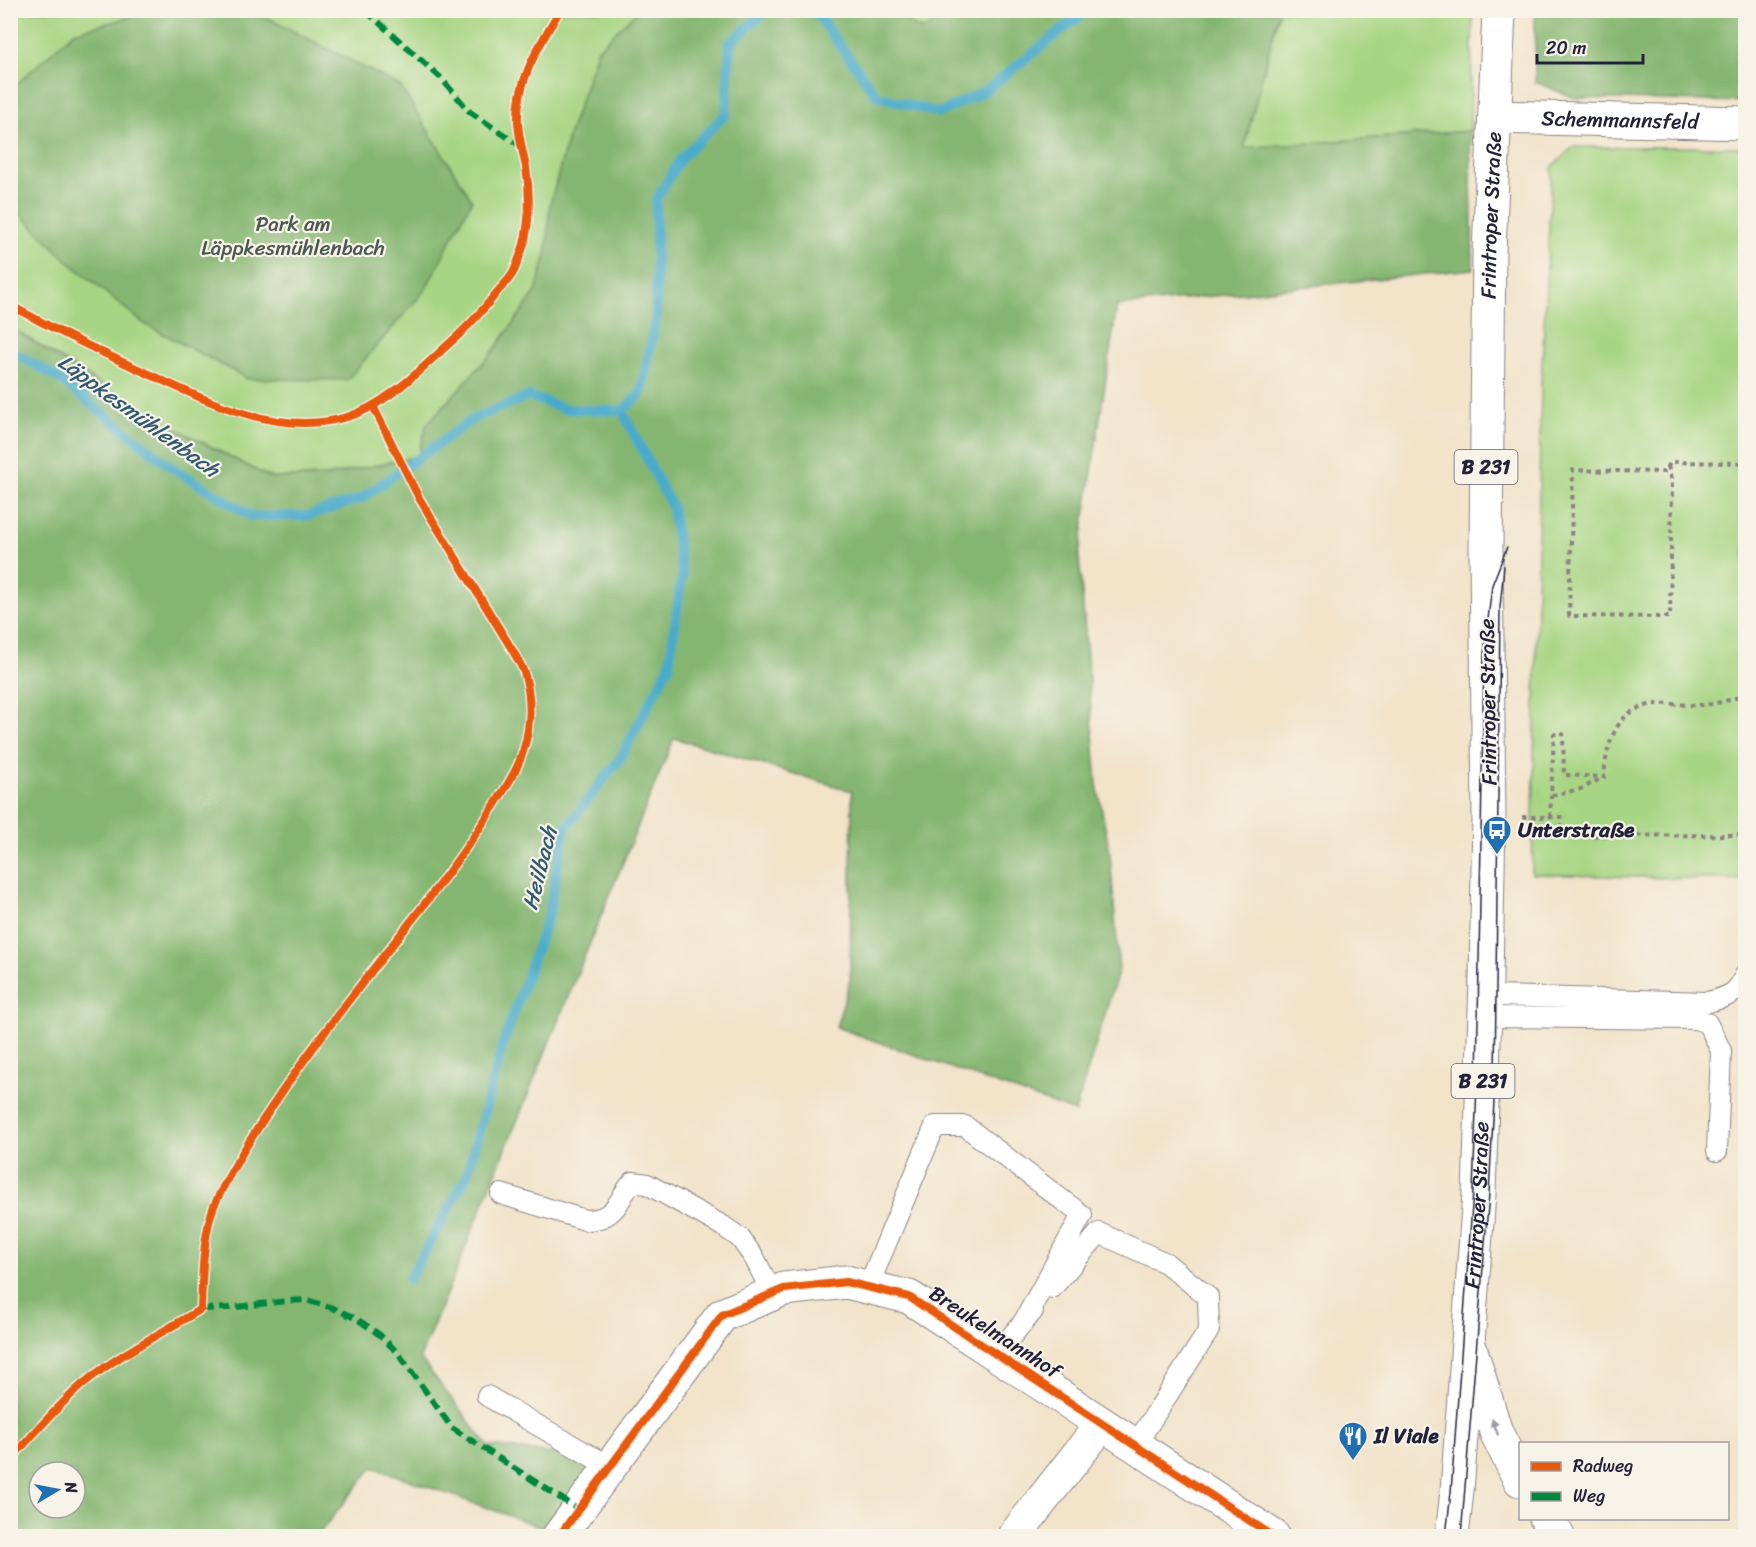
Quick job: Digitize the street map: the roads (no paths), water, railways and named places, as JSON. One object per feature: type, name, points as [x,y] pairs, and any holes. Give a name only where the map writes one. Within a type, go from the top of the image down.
[{"type":"main road","name":"Frintroper Straße","points":[[1452,1536],[1469,1344],[1479,1194],[1485,1007],[1490,816],[1486,427],[1489,253],[1499,10]]},
{"type":"main road","name":"Schemmannsfeld","points":[[1496,117],[1746,123]]},
{"type":"main road","name":"Breukelmannhof","points":[[559,1536],[722,1315],[784,1289],[846,1282],[909,1297],[1273,1536]]},
{"type":"main road","points":[[1469,1344],[1496,1432],[1519,1476]]},
{"type":"main road","points":[[1014,1536],[1102,1424]]},
{"type":"main road","points":[[1547,1520],[1558,1536]]},
{"type":"lane","points":[[1485,1007],[1495,996],[1708,1002],[1734,993],[1742,984],[1746,974]]},
{"type":"lane","points":[[1485,1007],[1696,1019],[1707,1023],[1721,1051],[1717,1151]]},
{"type":"lane","points":[[868,1287],[935,1126],[965,1126],[1082,1215],[1024,1321]]},
{"type":"lane","points":[[501,1194],[585,1220],[599,1220],[619,1204],[625,1190],[633,1182],[646,1184],[741,1238],[755,1259],[772,1293]]},
{"type":"lane","points":[[996,1354],[1099,1233],[1166,1263],[1208,1297],[1209,1330],[1135,1446]]},
{"type":"lane","points":[[487,1396],[610,1467]]},
{"type":"waterway","name":"Läppkesmühlenbach","points":[[10,350],[61,380],[171,467],[251,516],[307,516],[362,498],[473,419],[528,396],[566,409],[622,411],[641,393],[656,318],[656,200],[681,158],[726,114],[730,43],[767,10]]},
{"type":"waterway","name":"Läppkesmühlenbach","points":[[807,10],[817,14],[877,96],[939,113],[985,91],[1087,10]]},
{"type":"waterway","name":"Heilbach","points":[[409,1279],[466,1178],[502,1047],[549,913],[564,830],[621,757],[669,666],[682,574],[672,507],[622,411]]},
{"type":"tram line","points":[[1446,1536],[1473,1192],[1484,654],[1492,585],[1507,547]]},
{"type":"tram line","points":[[1461,1536],[1489,1194],[1495,1083],[1500,608],[1504,566]]},
{"type":"place","name":"Unterstraße","points":[[1497,856]]},
{"type":"place","name":"Il Viale","points":[[1353,1462]]},
{"type":"park label","name":"Park am Läppkesmühlenbach","points":[[293,236]]}]
